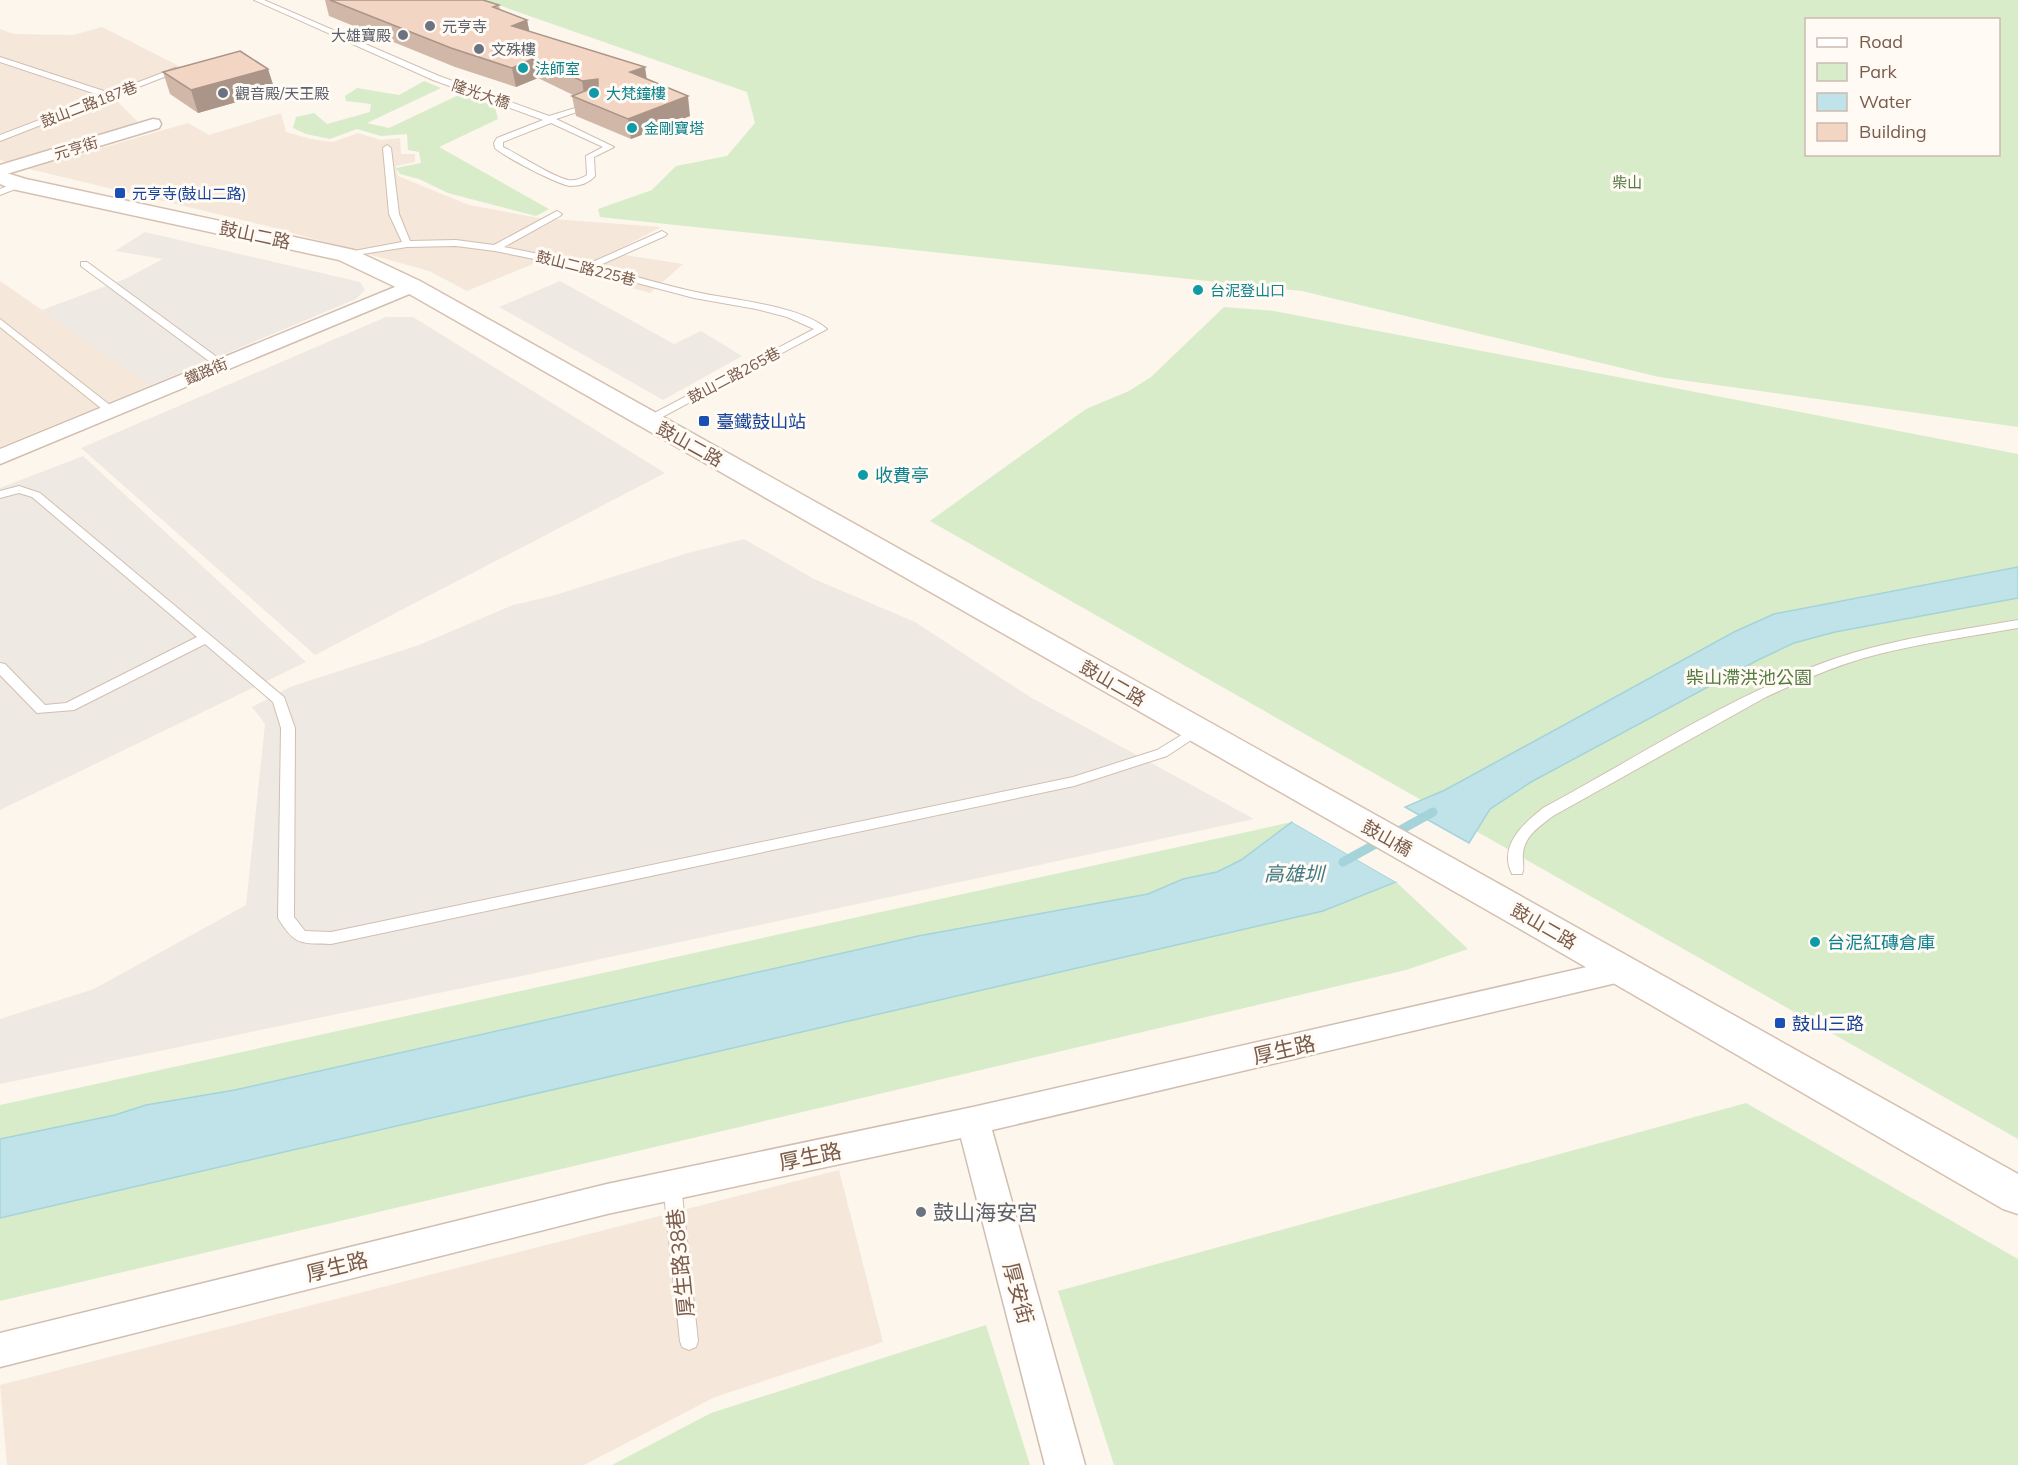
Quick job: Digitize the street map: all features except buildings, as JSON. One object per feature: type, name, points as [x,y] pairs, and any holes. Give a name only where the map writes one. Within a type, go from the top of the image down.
[{"type":"street","name":"元亨街","points":[[0,171],[153,124]]},
{"type":"street","name":"鼓山二路","points":[[7,184],[346,255],[412,286],[1341,812]]},
{"type":"street","name":"鐵路街","points":[[1,456],[412,286]]},
{"type":"street","name":"鼓山橋","points":[[1341,812],[1433,864]]},
{"type":"street","name":"鼓山二路","points":[[1433,864],[1623,971]]},
{"type":"street","name":"厚生路","points":[[0,1350],[607,1199],[973,1121],[1623,971]]},
{"type":"street","points":[[1623,971],[2018,1196]]},
{"type":"street","name":"厚安街","points":[[973,1121],[1065,1465]]},
{"type":"lane","name":"隆光大橋","points":[[258,0],[436,78],[550,120],[620,152]]},
{"type":"lane","points":[[0,59],[110,96]]},
{"type":"lane","name":"鼓山二路187巷","points":[[0,138],[178,70]]},
{"type":"lane","points":[[597,102],[500,140],[499,148],[562,182],[574,184],[591,176],[591,156],[610,147]]},
{"type":"lane","points":[[387,148],[394,214],[407,244]]},
{"type":"lane","points":[[495,248],[557,214]]},
{"type":"lane","points":[[588,267],[662,234]]},
{"type":"lane","name":"鼓山二路225巷","points":[[346,255],[407,244],[456,243],[495,248],[588,267],[694,295],[782,313],[822,329]]},
{"type":"lane","points":[[84,264],[221,365]]},
{"type":"lane","points":[[0,322],[111,411]]},
{"type":"lane","name":"鼓山二路265巷","points":[[647,421],[822,329]]},
{"type":"lane","points":[[0,495],[19,489],[36,495],[279,700],[288,728],[286,918],[301,937],[331,938],[1074,781],[1162,753],[1198,731]]},
{"type":"lane","points":[[1517,870],[1514,856],[1519,839],[1526,828],[1548,812],[1734,709],[1795,678],[1837,662],[1885,649],[2018,624]]},
{"type":"lane","points":[[0,667],[42,710],[69,707],[206,638]]},
{"type":"lane","name":"厚生路38巷","points":[[672,1185],[689,1341]]},
{"type":"shaded area","points":[[102,27],[185,69],[114,98],[141,125],[9,163],[0,160],[0,29],[14,34],[73,35]]},
{"type":"shaded area","points":[[281,113],[286,132],[311,139],[333,142],[358,133],[381,140],[400,138],[401,154],[415,154],[415,162],[396,166],[398,176],[469,205],[539,218],[661,227],[612,253],[683,264],[650,293],[538,262],[467,291],[429,271],[267,226],[29,169],[188,123],[209,135]]},
{"type":"shaded area","points":[[145,232],[360,282],[365,290],[356,299],[151,385],[42,310],[125,279],[163,259],[115,251]]},
{"type":"shaded area","points":[[0,281],[42,310],[151,385],[0,447]]},
{"type":"shaded area","points":[[560,281],[674,344],[701,331],[742,356],[663,400],[499,307]]},
{"type":"shaded area","points":[[386,317],[413,317],[665,473],[315,655],[81,448]]},
{"type":"shaded area","points":[[83,456],[306,662],[0,810],[0,488]]},
{"type":"shaded area","points":[[744,539],[814,579],[915,622],[1030,697],[1254,819],[540,972],[0,1084],[0,1019],[94,989],[246,905],[265,724],[252,707],[290,687],[419,645],[513,605],[552,596],[688,553]]},
{"type":"shaded area","points":[[839,1170],[883,1342],[715,1397],[584,1465],[7,1465],[0,1385]]},
{"type":"green space","name":"柴山","points":[[484,0],[2018,0],[2018,427],[1659,377],[1302,291],[600,217],[598,209],[652,190],[676,166],[727,156],[755,123],[747,92]]},
{"type":"green space","points":[[424,81],[441,88],[367,123],[389,128],[463,93],[495,107],[498,119],[439,147],[549,209],[536,216],[448,193],[419,179],[400,174],[396,168],[421,163],[419,152],[408,150],[407,134],[381,136],[357,129],[330,139],[306,134],[293,128],[296,117],[314,113],[327,124],[370,112],[371,104],[346,101],[345,96],[357,88],[399,95]]},
{"type":"green space","name":"柴山滯洪池公園","points":[[1224,307],[1274,311],[2018,454],[2018,1139],[930,521],[1086,409],[1129,391],[1151,377]]},
{"type":"green space","points":[[1292,822],[1241,860],[1217,872],[1183,879],[1148,894],[918,936],[235,1090],[146,1105],[115,1115],[0,1139],[0,1105]]},
{"type":"green space","points":[[1396,882],[1468,949],[1406,970],[0,1301],[0,1218],[1323,911]]},
{"type":"green space","points":[[1746,1103],[2018,1259],[2018,1465],[1114,1465],[1058,1291]]},
{"type":"green space","points":[[986,1325],[1030,1465],[612,1465],[711,1413]]},
{"type":"water","points":[[2018,567],[2018,598],[1835,632],[1794,643],[1760,659],[1531,782],[1490,809],[1469,843],[1405,807],[1445,790],[1734,632],[1774,614]]},
{"type":"water","name":"高雄圳","points":[[1292,822],[1396,882],[1323,911],[0,1218],[0,1139],[115,1115],[146,1105],[235,1090],[918,936],[1148,894],[1183,879],[1217,872],[1241,860]]},
{"type":"pier","points":[[1296,820],[1398,880],[1396,882],[1292,822]]},
{"type":"waterway","points":[[1343,862],[1433,812]]},
{"type":"place","name":"元亨寺","points":[[430,26]]},
{"type":"place","name":"大雄寶殿","points":[[403,35]]},
{"type":"place","name":"文殊樓","points":[[479,49]]},
{"type":"place","name":"法師室","points":[[523,68]]},
{"type":"place","name":"觀音殿/天王殿","points":[[223,93]]},
{"type":"place","name":"大梵鐘樓","points":[[594,93]]},
{"type":"place","name":"金剛寶塔","points":[[632,128]]},
{"type":"place","name":"元亨寺(鼓山二路)","points":[[120,193]]},
{"type":"place","name":"台泥登山口","points":[[1198,290]]},
{"type":"place","name":"臺鐵鼓山站","points":[[704,421]]},
{"type":"place","name":"收費亭","points":[[863,475]]},
{"type":"place","name":"台泥紅磚倉庫","points":[[1815,942]]},
{"type":"place","name":"鼓山三路","points":[[1780,1023]]},
{"type":"place","name":"鼓山海安宮","points":[[921,1212]]}]
